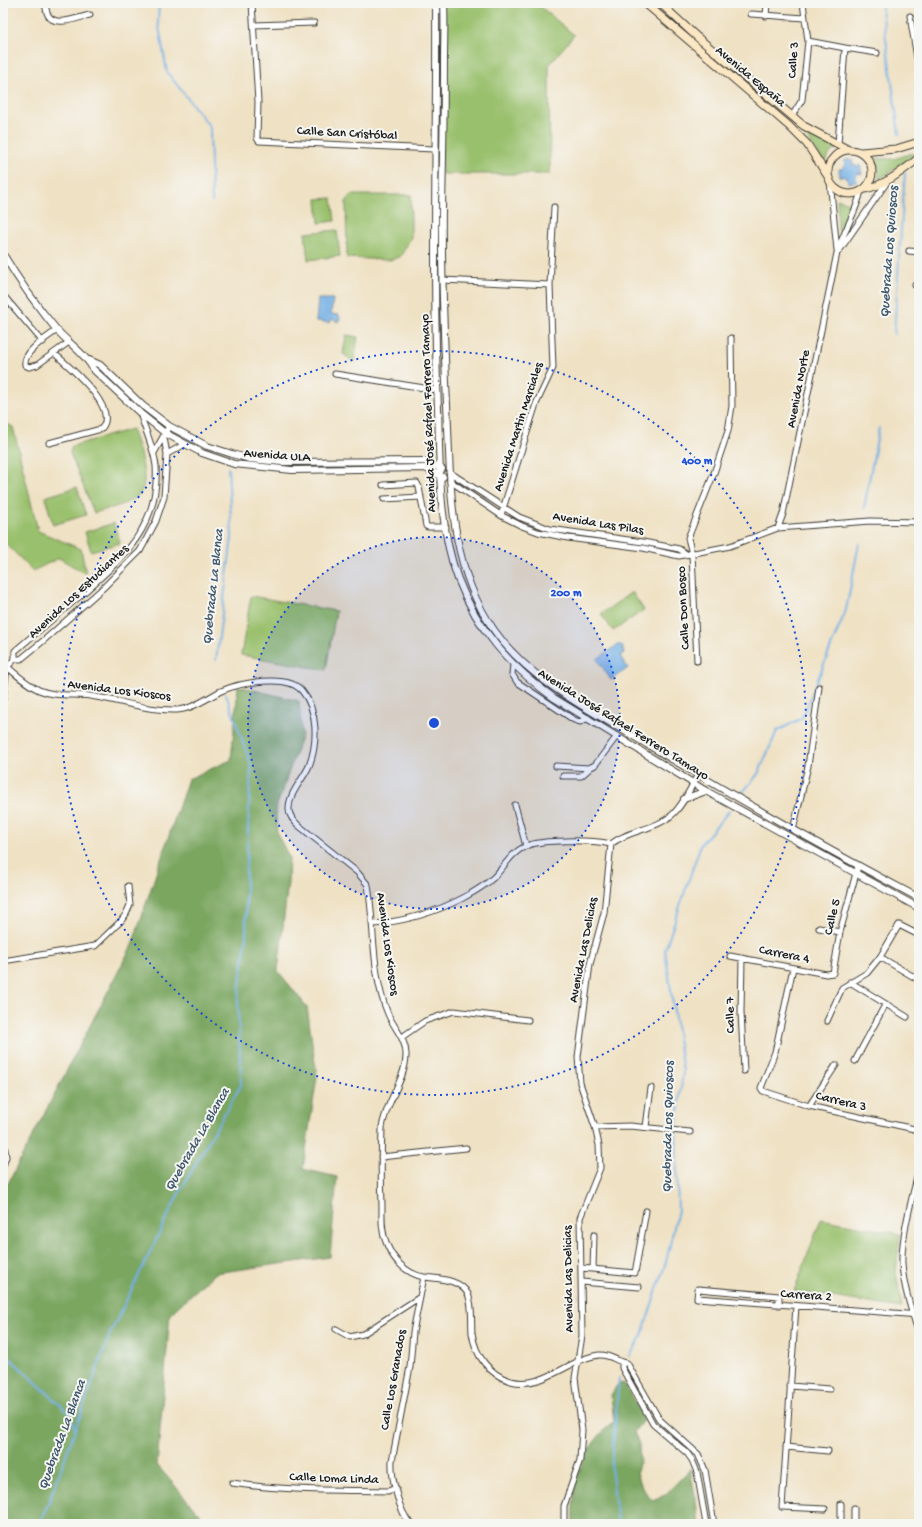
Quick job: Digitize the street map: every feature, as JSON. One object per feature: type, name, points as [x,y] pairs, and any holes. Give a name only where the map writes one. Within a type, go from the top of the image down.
[{"type":"main road","name":"Avenida España","points":[[645,3],[789,126],[806,144],[829,179]]},
{"type":"main road","name":"Avenida España","points":[[661,3],[697,37],[804,126],[847,149]]},
{"type":"main road","points":[[919,142],[896,149],[861,152],[847,149],[841,151],[831,160],[829,165],[829,179],[834,187],[847,194],[875,187],[887,181],[919,158]]},
{"type":"main road","points":[[861,152],[871,162],[872,169],[869,183],[863,190]]},
{"type":"street","points":[[45,3],[48,16],[52,20],[58,22],[90,15]]},
{"type":"street","points":[[252,3],[254,25],[314,23]]},
{"type":"street","name":"Avenida José Rafael Ferrero Tamayo","points":[[436,3],[434,149],[437,390],[440,475],[446,527],[458,580],[470,604],[486,633],[513,665],[554,698],[706,791],[854,874],[919,908]]},
{"type":"street","name":"Avenida José Rafael Ferrero Tamayo","points":[[444,3],[442,280],[449,472],[455,530],[460,559],[474,594],[496,632],[524,663],[549,683],[697,776],[858,866],[919,898]]},
{"type":"street","points":[[766,16],[767,3]]},
{"type":"street","name":"Calle 3","points":[[792,116],[802,100],[808,41],[802,3]]},
{"type":"street","points":[[751,14],[804,18]]},
{"type":"street","points":[[910,16],[918,64]]},
{"type":"street","name":"Calle San Cristóbal","points":[[254,25],[258,102],[257,138],[259,141],[434,149]]},
{"type":"street","points":[[808,41],[877,53]]},
{"type":"street","points":[[838,144],[845,48]]},
{"type":"street","name":"Avenida Norte","points":[[829,179],[837,253]]},
{"type":"street","points":[[837,253],[887,181]]},
{"type":"street","name":"Avenida Norte","points":[[778,528],[783,514],[804,419],[837,253],[842,237],[863,190]]},
{"type":"street","name":"Avenida Martin Marciales","points":[[501,515],[536,404],[553,368],[550,285],[554,207]]},
{"type":"street","points":[[909,251],[919,252]]},
{"type":"street","name":"Avenida ULA","points":[[3,254],[19,280],[57,330],[88,360],[93,369],[165,435],[202,453],[234,464],[252,467],[292,470],[425,468],[450,481]]},
{"type":"street","points":[[442,280],[550,285]]},
{"type":"street","points":[[3,295],[42,342]]},
{"type":"street","points":[[57,330],[28,353],[25,358],[25,365],[33,367],[69,342]]},
{"type":"street","name":"Calle Don Bosco","points":[[697,661],[692,554],[688,538],[714,473],[728,431],[732,406],[731,338]]},
{"type":"street","points":[[49,443],[100,429],[104,426],[105,420],[104,414],[94,392],[54,353]]},
{"type":"street","name":"Avenida ULA","points":[[88,360],[100,365],[139,403],[169,426],[207,446],[250,459],[282,462],[425,461],[449,472]]},
{"type":"street","points":[[335,374],[437,390]]},
{"type":"street","name":"Avenida Los Estudiantes","points":[[15,659],[15,651],[118,563],[137,539],[149,514],[154,497],[156,465],[154,453],[140,413]]},
{"type":"street","points":[[154,453],[169,426]]},
{"type":"street","name":"Avenida Los Estudiantes","points":[[5,665],[15,659],[21,659],[43,641],[103,588],[140,551],[156,521],[164,498],[167,454],[165,435]]},
{"type":"street","points":[[167,454],[185,444]]},
{"type":"street","name":"Avenida Las Pilas","points":[[449,472],[519,517],[550,529],[642,542],[679,549],[684,553],[692,554],[730,546],[778,528],[870,520],[919,522]]},
{"type":"street","name":"Avenida Las Pilas","points":[[450,481],[501,515],[522,526],[555,536],[642,548],[678,556],[684,553]]},
{"type":"street","points":[[383,484],[417,483],[426,526],[446,527]]},
{"type":"street","points":[[384,499],[421,497]]},
{"type":"street","points":[[3,699],[5,665]]},
{"type":"street","name":"Avenida Los Kioscos","points":[[5,665],[25,681],[48,693],[91,696],[135,706],[164,710],[178,710],[202,702],[221,691],[262,682],[290,682],[301,689],[311,707],[315,728],[309,766],[291,802],[289,810],[291,817],[312,837],[363,877],[368,885],[374,924],[374,943],[381,994],[388,1015],[402,1038],[406,1049],[405,1065],[383,1120],[381,1157],[382,1214],[385,1241],[394,1259],[412,1274],[424,1277],[437,1277],[455,1283],[467,1292],[471,1307],[473,1335],[476,1347],[488,1369],[499,1377],[513,1382],[526,1383],[539,1381],[578,1360],[605,1355],[616,1358],[622,1363],[627,1363],[659,1419],[698,1454],[705,1470],[714,1524]]},
{"type":"street","points":[[513,665],[512,674],[517,682],[574,720],[580,722],[588,718]]},
{"type":"street","points":[[793,830],[808,766],[819,687]]},
{"type":"street","points":[[563,776],[581,776],[595,765],[617,736]]},
{"type":"street","points":[[556,766],[590,768]]},
{"type":"street","points":[[374,924],[415,918],[447,906],[476,890],[493,878],[511,857],[526,846],[549,842],[597,841],[611,844],[620,836],[652,825],[672,815],[694,783],[697,776]]},
{"type":"street","points":[[684,798],[706,791]]},
{"type":"street","points":[[515,805],[526,846]]},
{"type":"street","name":"Avenida Las Delicias","points":[[564,1524],[564,1506],[580,1460],[582,1442],[582,1430],[575,1378],[582,1336],[580,1218],[600,1168],[599,1145],[595,1127],[580,1083],[578,1056],[590,964],[604,913],[611,844]]},
{"type":"street","name":"Calle 5","points":[[833,973],[840,932],[854,874],[858,866]]},
{"type":"street","points":[[3,961],[95,946],[122,921],[126,914],[130,905],[128,886]]},
{"type":"street","points":[[827,1021],[842,988],[850,982],[863,976],[880,957],[899,925],[919,935]]},
{"type":"street","points":[[819,928],[840,932]]},
{"type":"street","name":"Carrera 4","points":[[730,956],[826,974],[833,973]]},
{"type":"street","points":[[880,957],[919,980]]},
{"type":"street","name":"Calle 7","points":[[742,958],[741,1012],[744,1071]]},
{"type":"street","name":"Carrera 3","points":[[793,968],[774,1052],[761,1088],[765,1093],[809,1106],[919,1130]]},
{"type":"street","points":[[850,982],[907,1018]]},
{"type":"street","points":[[855,1061],[885,1005]]},
{"type":"street","points":[[402,1038],[430,1019],[454,1011],[528,1020]]},
{"type":"street","points":[[809,1106],[836,1065]]},
{"type":"street","points":[[646,1128],[651,1088]]},
{"type":"street","points":[[595,1127],[646,1128],[690,1132]]},
{"type":"street","points":[[3,1137],[6,1157],[3,1166]]},
{"type":"street","points":[[381,1157],[466,1148]]},
{"type":"street","points":[[919,1170],[907,1227],[902,1262],[913,1315],[919,1334]]},
{"type":"street","points":[[581,1268],[635,1273],[646,1211]]},
{"type":"street","points":[[593,1269],[594,1235]]},
{"type":"street","name":"Calle Los Granados","points":[[396,1488],[392,1467],[393,1453],[410,1367],[413,1332],[424,1277]]},
{"type":"street","points":[[582,1282],[639,1287]]},
{"type":"street","name":"Carrera 2","points":[[779,1305],[779,1296],[698,1289],[697,1298],[779,1305],[919,1315]]},
{"type":"street","points":[[336,1329],[350,1337],[356,1337],[420,1297]]},
{"type":"street","points":[[796,1306],[782,1507],[825,1509]]},
{"type":"street","points":[[622,1363],[622,1368],[653,1424],[686,1452],[692,1460],[696,1472],[706,1524]]},
{"type":"street","points":[[790,1386],[830,1389]]},
{"type":"street","points":[[786,1447],[828,1451]]},
{"type":"street","name":"Calle Loma Linda","points":[[232,1483],[258,1487],[288,1488],[388,1491],[396,1488],[405,1515],[411,1524]]},
{"type":"street","points":[[841,1504],[842,1524]]},
{"type":"street","points":[[854,1508],[854,1524]]},
{"type":"green space","points":[[442,3],[536,3],[574,35],[549,65],[550,174],[442,174]]},
{"type":"green space","points":[[808,132],[838,148],[832,151],[824,163],[806,136]]},
{"type":"green space","points":[[913,153],[914,155],[879,180],[878,169],[872,158],[893,159]]},
{"type":"green space","points":[[351,195],[411,195],[411,238],[400,257],[390,260],[347,258],[346,202]]},
{"type":"green space","points":[[332,198],[335,221],[319,223],[317,199]]},
{"type":"green space","points":[[837,199],[854,205],[847,215],[840,231],[838,230]]},
{"type":"green space","points":[[337,230],[340,256],[308,260],[305,233]]},
{"type":"green space","points":[[346,335],[358,337],[354,362],[343,354]]},
{"type":"green space","points":[[3,422],[13,427],[38,531],[81,549],[86,574],[59,558],[33,571],[3,541]]},
{"type":"green space","points":[[132,429],[142,461],[144,479],[141,492],[126,503],[94,513],[70,453],[72,446]]},
{"type":"green space","points":[[77,487],[86,515],[53,525],[45,497]]},
{"type":"green space","points":[[114,523],[120,543],[91,551],[85,532]]},
{"type":"green space","points":[[632,592],[644,610],[613,631],[601,614]]},
{"type":"green space","points":[[251,596],[336,611],[326,670],[241,655]]},
{"type":"green space","points":[[238,686],[299,701],[302,735],[276,808],[277,833],[289,857],[288,882],[278,971],[307,1007],[317,1077],[303,1169],[337,1177],[330,1257],[215,1273],[170,1314],[157,1465],[208,1524],[3,1524],[3,1193],[132,945],[188,779],[231,760]]},
{"type":"green space","points":[[821,1219],[900,1234],[896,1272],[902,1308],[794,1291]]},
{"type":"green space","points":[[624,1383],[644,1419],[634,1432],[639,1444],[640,1460],[637,1472],[642,1488],[652,1500],[665,1495],[690,1469],[699,1524],[573,1524],[574,1495],[581,1467],[586,1455],[594,1443],[614,1422],[611,1395],[618,1384]]},
{"type":"water","points":[[849,159],[853,160],[852,163],[857,167],[860,165],[862,174],[858,173],[855,178],[857,181],[848,183],[848,179],[843,176],[840,178],[839,169],[842,169],[845,164],[844,161]]},
{"type":"water","points":[[318,299],[333,299],[331,314],[339,315],[340,319],[338,322],[332,319],[330,323],[316,321]]},
{"type":"water","points":[[617,645],[622,645],[624,653],[620,656],[628,668],[611,680],[597,659]]},
{"type":"waterway","name":"Quebrada La Blanca","points":[[159,3],[158,21],[167,72],[210,127],[212,202]]},
{"type":"waterway","name":"Quebrada Los Quioscos","points":[[881,3],[899,134]]},
{"type":"waterway","name":"Quebrada Los Quioscos","points":[[894,334],[905,172]]},
{"type":"waterway","name":"Quebrada Los Quioscos","points":[[864,508],[879,428]]},
{"type":"waterway","name":"Quebrada La Blanca","points":[[216,660],[232,537],[228,468]]},
{"type":"waterway","name":"Quebrada Los Quioscos","points":[[743,792],[758,774],[777,731],[802,718],[846,610],[859,544]]},
{"type":"waterway","name":"Quebrada La Blanca","points":[[39,1524],[50,1499],[109,1336],[178,1195],[241,1085],[238,1000],[246,940],[246,873],[251,765],[226,694]]},
{"type":"waterway","name":"Quebrada Los Quioscos","points":[[630,1356],[642,1335],[666,1262],[678,1210],[676,1129],[683,1072],[665,950],[701,844],[729,811]]},
{"type":"waterway","points":[[3,1352],[70,1414],[75,1429]]},
{"type":"waterway","name":"Quebrada Los Quioscos","points":[[618,1524],[611,1468],[619,1378]]}]
